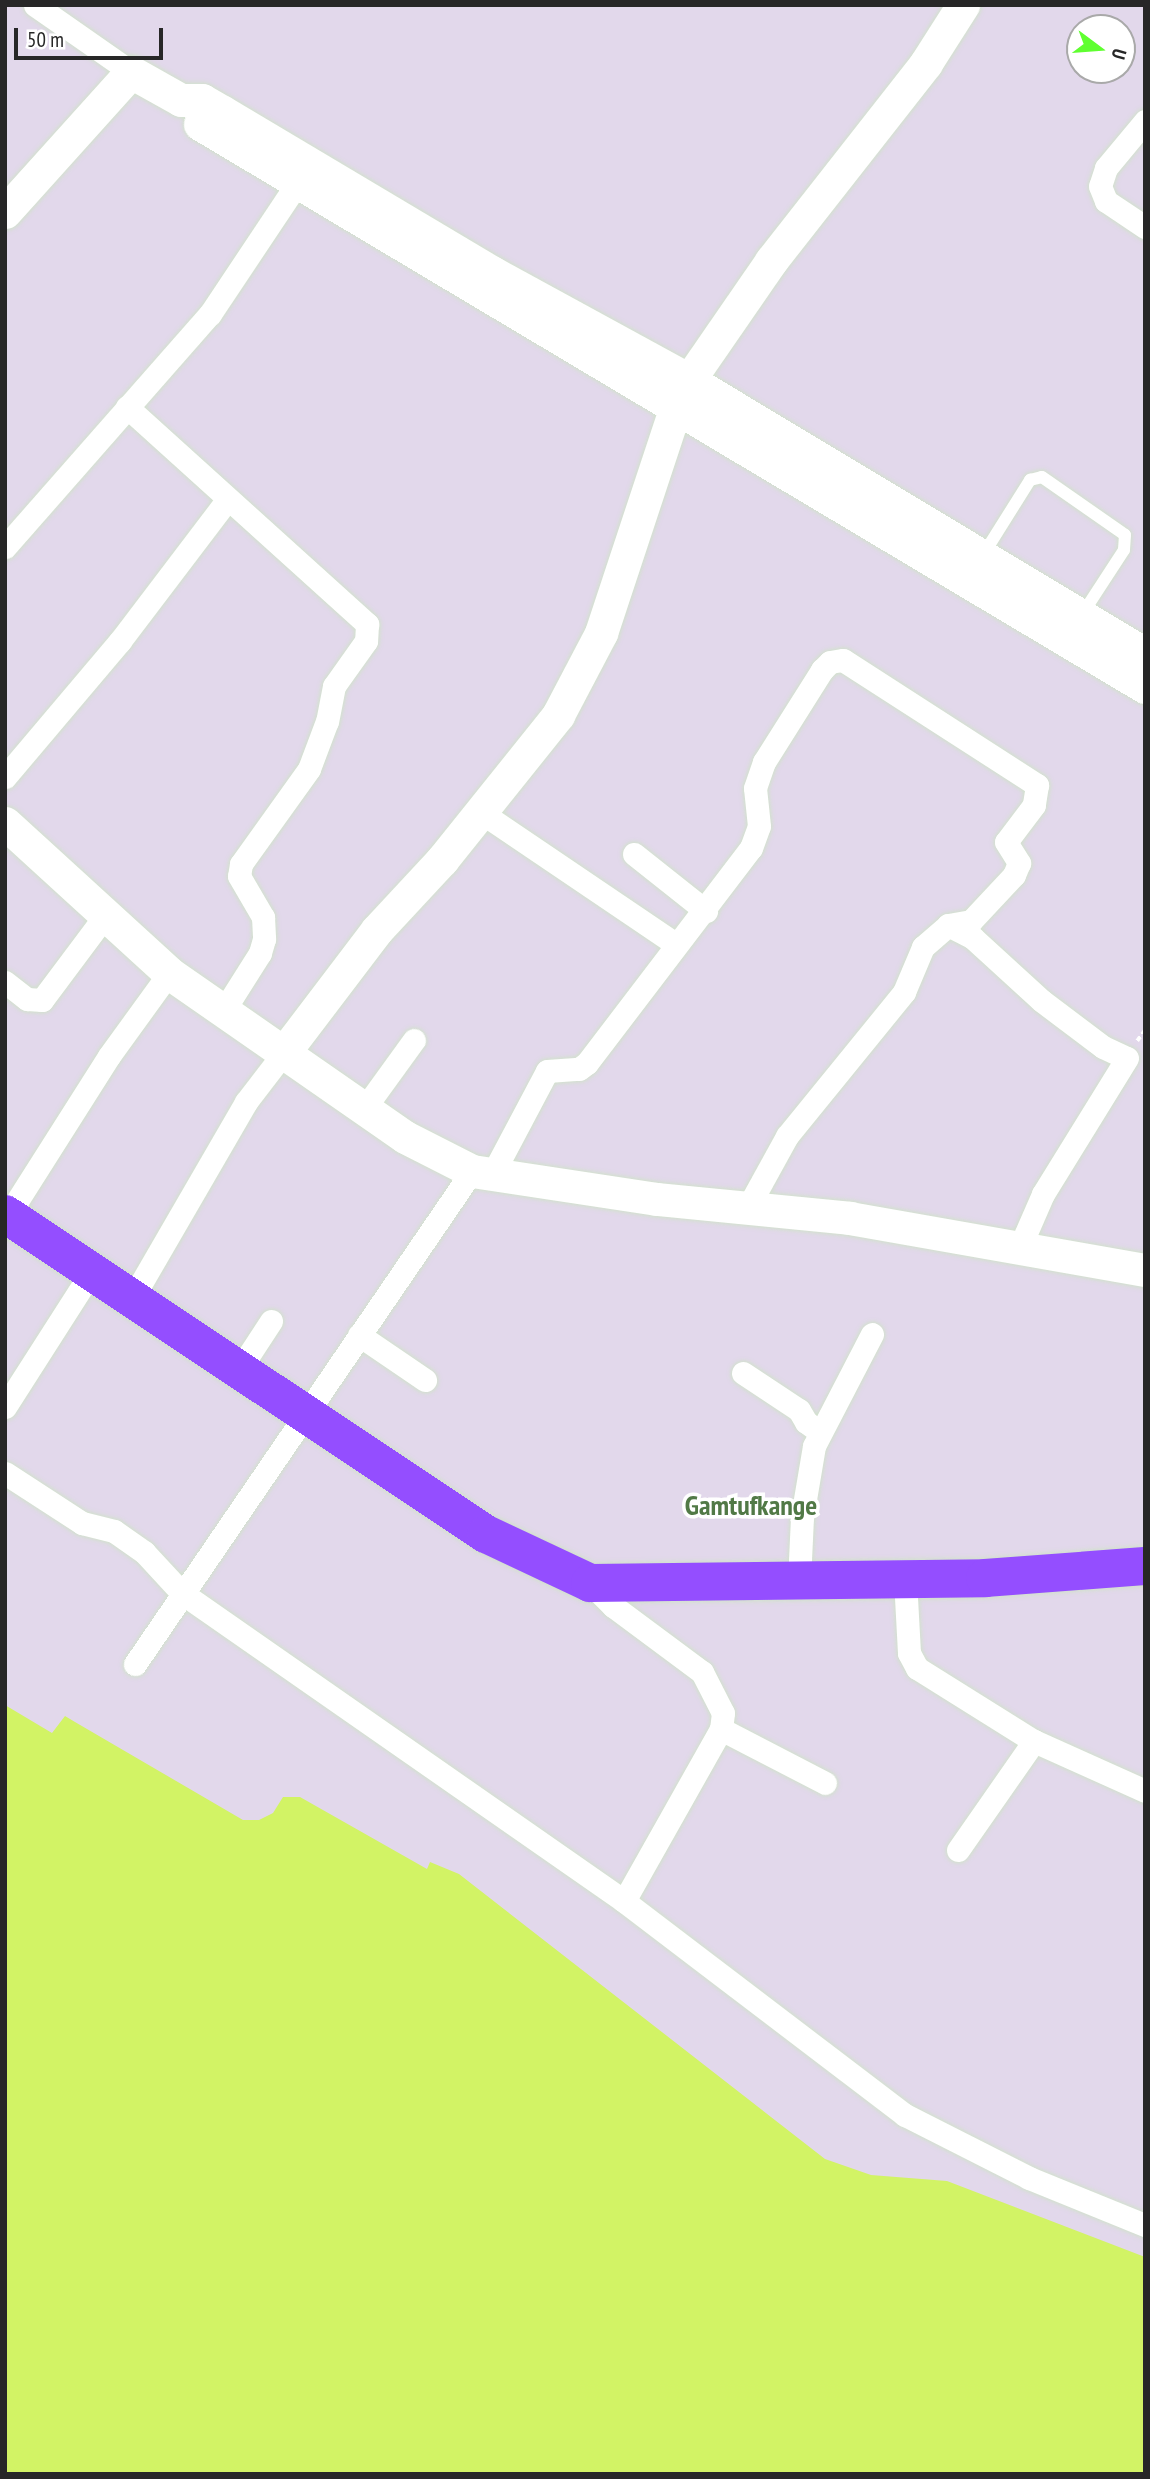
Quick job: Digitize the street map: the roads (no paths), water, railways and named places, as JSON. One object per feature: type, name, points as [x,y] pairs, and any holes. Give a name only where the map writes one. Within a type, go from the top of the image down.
[{"type":"highway","points":[[6,1217],[241,1367],[486,1534],[590,1583],[985,1578],[1145,1566]]},
{"type":"street","points":[[35,5],[131,72],[181,100],[191,118],[493,272],[683,393],[1074,628],[1145,687]]},
{"type":"street","points":[[133,1297],[246,1102],[377,930],[482,813],[558,715],[581,678],[615,594],[683,393],[771,261],[926,63],[963,5]]},
{"type":"street","points":[[5,212],[131,72]]},
{"type":"street","points":[[1143,126],[1107,168],[1100,187],[1106,201],[1145,227]]},
{"type":"street","points":[[5,547],[234,284],[303,174]]},
{"type":"street","points":[[127,407],[227,500],[355,609],[368,633],[334,686],[327,721],[309,769],[241,864],[239,876],[263,917],[264,939],[260,953],[222,1013]]},
{"type":"street","points":[[5,777],[120,641],[227,500]]},
{"type":"street","points":[[1074,628],[1145,654]]},
{"type":"street","points":[[135,1664],[359,1335],[482,1172],[547,1071],[579,1069],[587,1063],[674,943],[706,911],[756,838],[755,788],[764,762],[822,670],[838,660],[1037,785],[1034,805],[1006,842],[1019,863],[1014,875],[971,920],[948,925],[923,947],[904,992],[787,1136],[748,1208]]},
{"type":"street","points":[[482,813],[674,943]]},
{"type":"street","points":[[5,823],[169,973],[282,1055],[430,1153],[482,1172],[657,1199],[850,1218],[1145,1270]]},
{"type":"street","points":[[634,854],[706,911]]},
{"type":"street","points":[[5,982],[27,999],[42,1000],[104,916]]},
{"type":"street","points":[[948,925],[973,938],[1042,1002],[1103,1047],[1127,1058],[1049,1183],[1020,1247]]},
{"type":"street","points":[[6,1217],[109,1056],[169,973]]},
{"type":"street","points":[[363,1110],[414,1040]]},
{"type":"street","points":[[5,1406],[92,1271]]},
{"type":"street","points":[[241,1367],[271,1321]]},
{"type":"street","points":[[799,1581],[806,1482],[820,1432],[872,1334]]},
{"type":"street","points":[[359,1335],[425,1380]]},
{"type":"street","points":[[743,1373],[799,1410],[806,1422],[820,1432]]},
{"type":"street","points":[[5,1473],[82,1523],[114,1531],[144,1552],[182,1593],[624,1901],[905,2115],[1018,2173],[1145,2225]]},
{"type":"street","points":[[905,1579],[909,1653],[917,1668],[1034,1741],[1145,1791]]},
{"type":"street","points":[[590,1583],[613,1606],[702,1672],[723,1713],[721,1729],[624,1901]]},
{"type":"street","points":[[721,1729],[825,1783]]},
{"type":"street","points":[[958,1850],[1034,1741]]},
{"type":"lane","points":[[974,569],[1030,480],[1042,477],[1125,535],[1124,550],[1074,628]]},
{"type":"district","name":"Gamtufkange","points":[[751,1505]]}]
